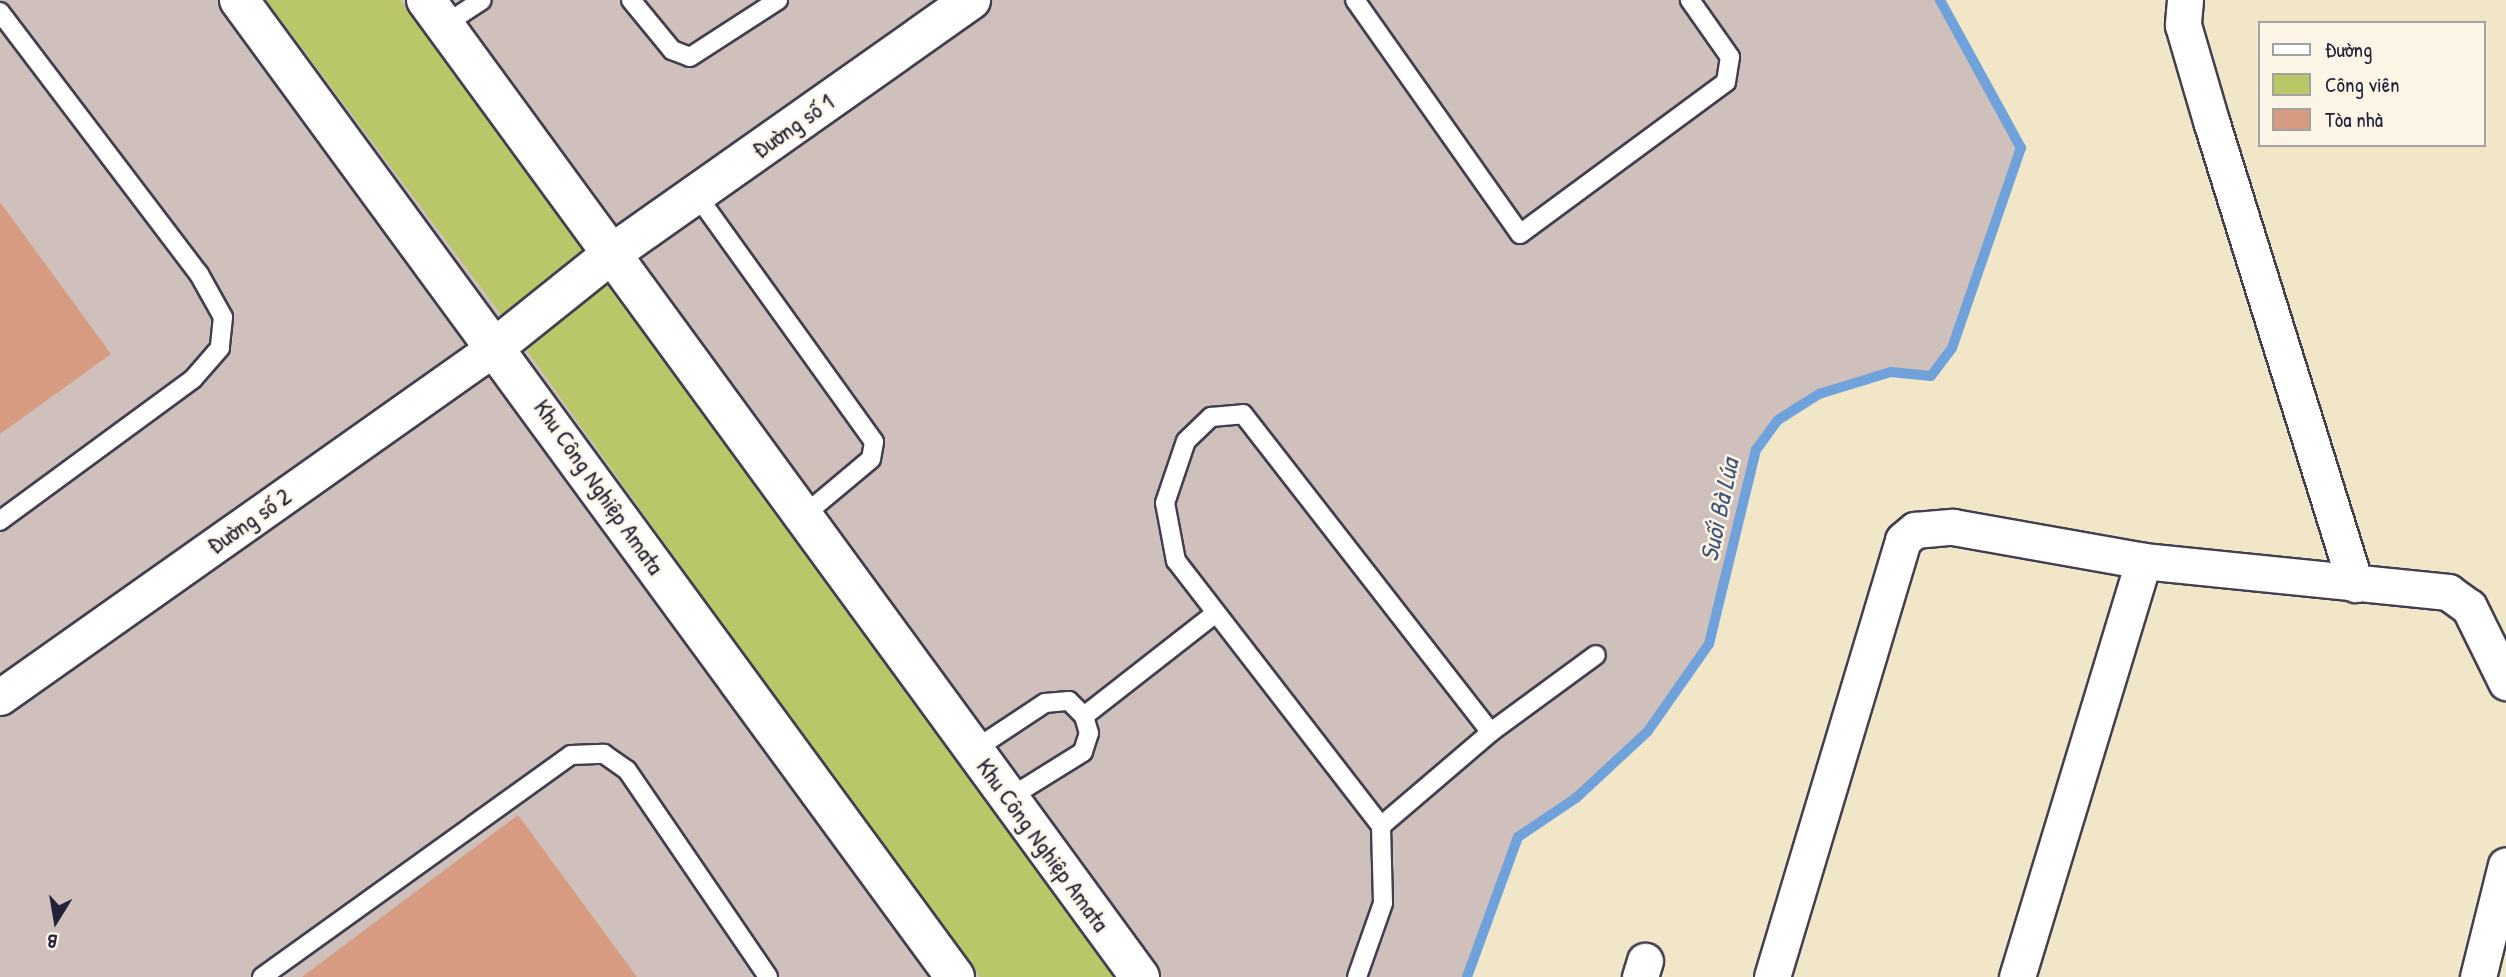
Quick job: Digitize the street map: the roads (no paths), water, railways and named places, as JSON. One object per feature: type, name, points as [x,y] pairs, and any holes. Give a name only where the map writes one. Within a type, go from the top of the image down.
[{"type":"street","name":"Khu Công Nghiệp Amata","points":[[239,0],[498,345],[955,977]]},
{"type":"street","name":"Đường số 1","points":[[498,345],[614,252],[971,0]]},
{"type":"street","points":[[2185,0],[2183,25],[2355,584]]},
{"type":"street","name":"Khu Công Nghiệp Amata","points":[[435,13],[614,252],[1140,977]]},
{"type":"street","name":"Đường số 2","points":[[0,697],[498,345]]},
{"type":"street","points":[[1772,977],[1902,540],[1928,526],[1953,527],[2143,561],[2448,592],[2469,607],[2506,682]]},
{"type":"street","points":[[2017,977],[2143,561]]},
{"type":"street","points":[[2478,977],[2506,865]]},
{"type":"lane","points":[[435,13],[482,0]]},
{"type":"lane","points":[[631,0],[673,50],[690,57],[778,0]]},
{"type":"lane","points":[[1355,0],[1520,234],[1726,82],[1730,57],[1690,0]]},
{"type":"lane","points":[[0,12],[199,274],[223,317],[220,348],[193,379],[0,522]]},
{"type":"lane","points":[[696,194],[874,442],[871,459],[803,516]]},
{"type":"lane","points":[[1357,977],[1383,903],[1381,826],[1176,561],[1165,503],[1186,441],[1224,412],[1243,414],[1265,437],[1491,732]]},
{"type":"lane","points":[[1084,716],[1216,613]]},
{"type":"lane","points":[[1381,826],[1491,732],[1596,655]]},
{"type":"lane","points":[[974,750],[1045,704],[1069,701],[1084,716],[1083,752],[1009,798]]},
{"type":"lane","points":[[262,977],[571,755],[604,754],[627,770],[768,977]]},
{"type":"waterway","name":"Suối Bà Lúa","points":[[1467,977],[1518,837],[1576,798],[1648,731],[1709,644],[1756,450],[1778,420],[1819,394],[1891,372],[1931,376],[1952,348],[2021,148],[1940,0]]}]
